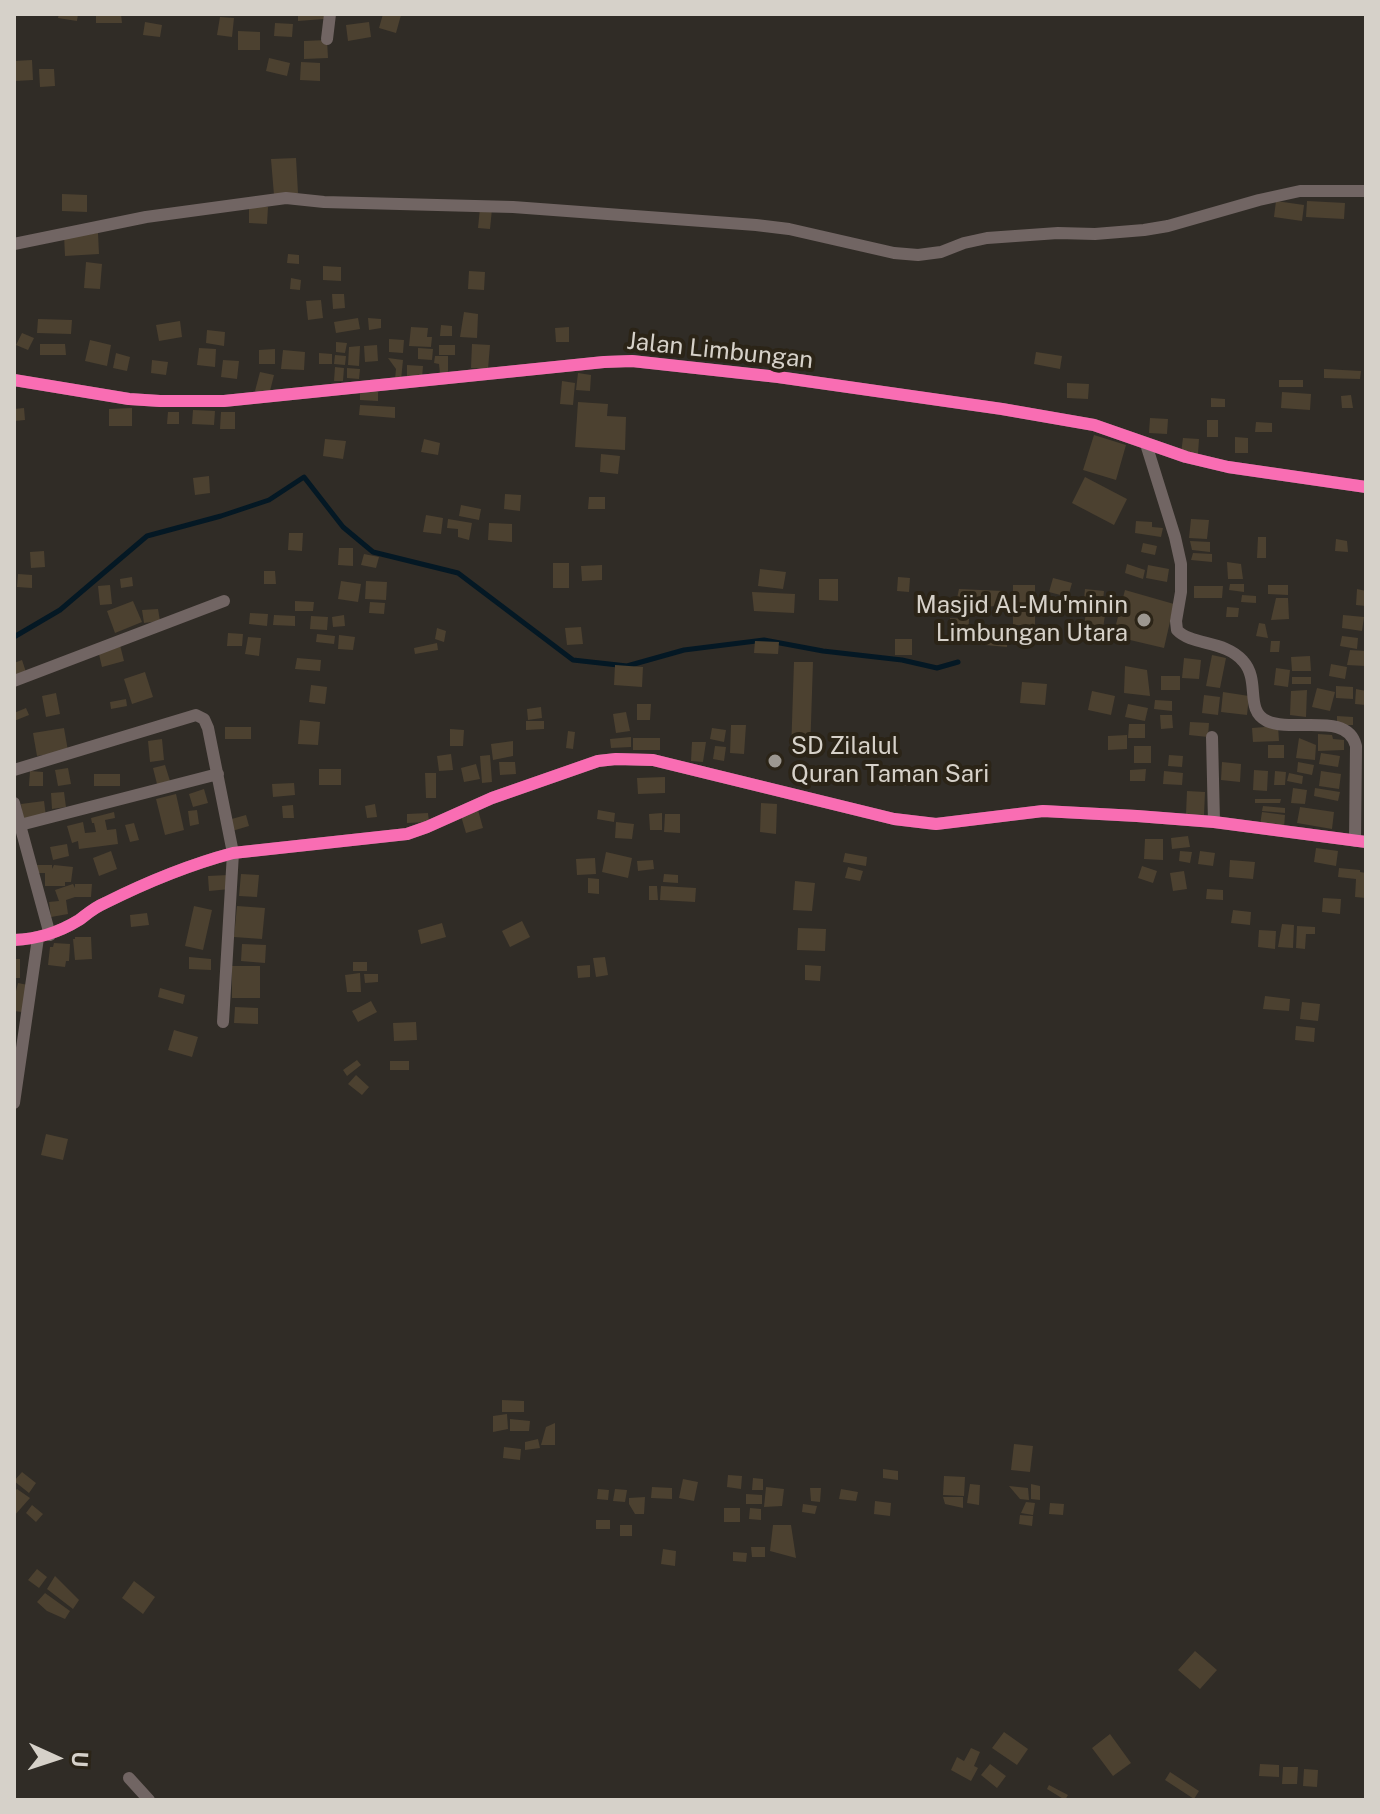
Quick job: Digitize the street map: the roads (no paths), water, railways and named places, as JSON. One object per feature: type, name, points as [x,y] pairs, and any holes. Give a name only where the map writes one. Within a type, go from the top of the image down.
[{"type":"street","points":[[327,39],[330,14]]},
{"type":"street","points":[[14,244],[146,217],[286,198],[324,202],[513,207],[756,225],[894,253],[918,255],[941,252],[987,238],[1046,233],[1095,234],[1168,226],[1300,191],[1366,191]]},
{"type":"street","name":"Jalan Limbungan","points":[[14,380],[129,399],[224,401],[632,361],[778,377],[1002,409],[1094,425],[1186,457],[1228,467],[1366,487]]},
{"type":"street","points":[[14,940],[29,940],[67,927],[99,906],[152,880],[207,860],[233,853],[407,834],[492,798],[598,761],[616,759],[653,760],[915,822],[936,824],[1043,811],[1214,822],[1360,841],[1356,746],[1350,733],[1338,727],[1289,725],[1264,719],[1256,710],[1253,678],[1242,659],[1230,650],[1185,636],[1177,630],[1181,564],[1146,444]]},
{"type":"street","points":[[14,681],[224,601]]},
{"type":"street","points":[[14,770],[196,715],[202,717],[208,728],[233,853],[223,1022]]},
{"type":"street","points":[[1212,737],[1214,822]]},
{"type":"street","points":[[20,825],[218,774]]},
{"type":"street","points":[[14,803],[44,936],[14,1103]]},
{"type":"street","points":[[129,1778],[149,1800]]},
{"type":"waterway","points":[[14,637],[60,610],[147,536],[269,500],[304,477],[343,527],[373,552],[458,573],[573,660],[627,666],[684,650],[764,640],[937,668],[958,662]]},
{"type":"place","name":"Masjid Al-Mu'minin Limbungan Utara","points":[[1144,620]]},
{"type":"place","name":"SD Zilalul Quran Taman Sari","points":[[775,761]]}]
